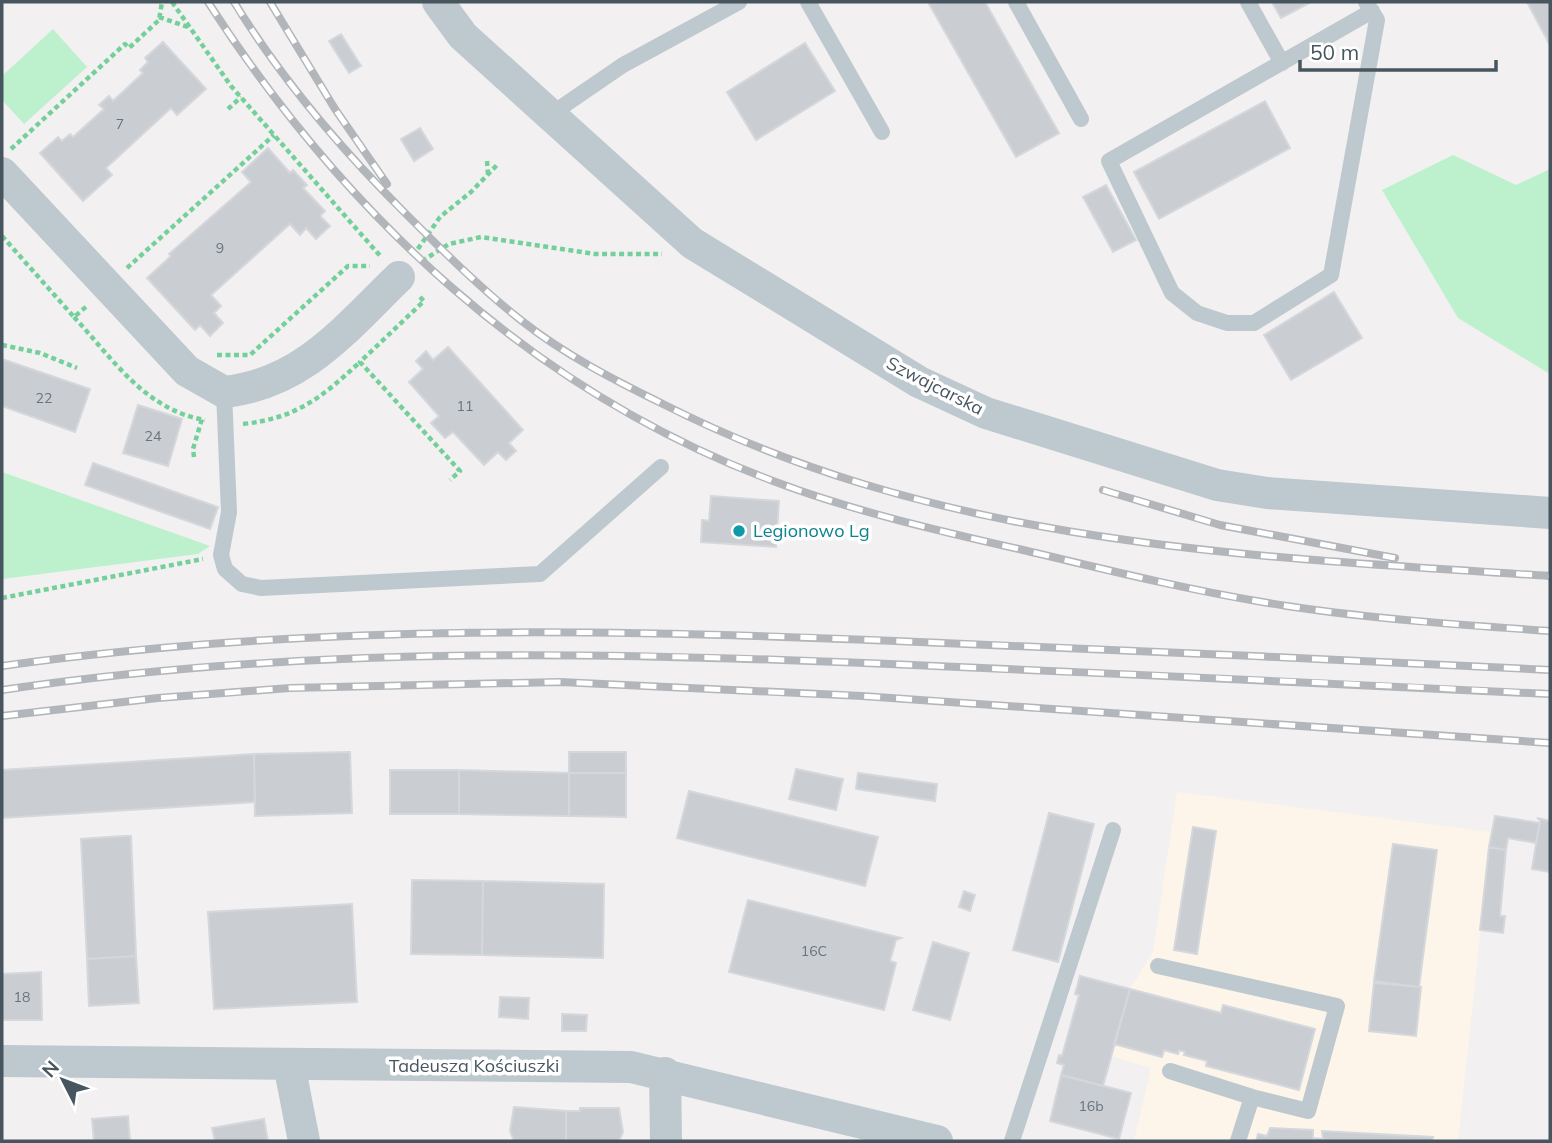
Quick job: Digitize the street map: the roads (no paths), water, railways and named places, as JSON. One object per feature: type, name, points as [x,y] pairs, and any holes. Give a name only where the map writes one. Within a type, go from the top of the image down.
[{"type":"street","name":"Szwajcarska","points":[[438,2],[463,36],[704,250],[919,382],[986,413],[1204,481],[1267,493],[1550,513]]},
{"type":"street","points":[[4,163],[187,371],[224,392],[261,385],[313,360],[402,273]]},
{"type":"street","name":"Tadeusza Kościuszki","points":[[2,1061],[631,1067],[937,1141]]},
{"type":"street","points":[[289,1064],[304,1141]]},
{"type":"street","points":[[664,1073],[666,1141]]},
{"type":"lane","points":[[550,115],[623,65],[739,2]]},
{"type":"lane","points":[[808,2],[882,132]]},
{"type":"lane","points":[[1016,2],[1081,119]]},
{"type":"lane","points":[[1248,2],[1282,63]]},
{"type":"lane","points":[[1369,6],[1377,20],[1331,275],[1254,323],[1241,325],[1213,320],[1184,305],[1172,293],[1109,162],[1282,63],[1369,6]]},
{"type":"lane","points":[[224,392],[229,512],[221,555],[225,569],[242,584],[261,588],[540,574],[662,467]]},
{"type":"lane","points":[[1012,1141],[1113,830]]},
{"type":"lane","points":[[1158,966],[1337,1006],[1308,1111],[1252,1097],[1170,1071]]},
{"type":"lane","points":[[1238,1141],[1252,1097]]},
{"type":"railway","points":[[208,2],[262,80],[320,154],[384,223],[452,288],[525,346],[603,398],[685,443],[773,481],[870,513],[1161,582],[1320,611],[1550,631]]},
{"type":"railway","points":[[234,2],[272,59],[335,139],[419,227],[506,308],[556,345],[610,377],[665,405],[771,452],[878,488],[987,516],[1098,536],[1322,561],[1550,576]]},
{"type":"railway","points":[[270,2],[335,109],[387,184]]},
{"type":"railway","points":[[1103,490],[1220,525],[1395,558]]},
{"type":"railway","points":[[2,666],[237,642],[472,633],[589,633],[824,638],[1550,670]]},
{"type":"railway","points":[[2,690],[118,675],[235,665],[351,659],[584,655],[818,661],[1550,694]]},
{"type":"railway","points":[[2,716],[158,698],[290,688],[560,682],[862,696],[1550,743]]},
{"type":"place","name":"Legionowo Lg","points":[[739,531]]}]
